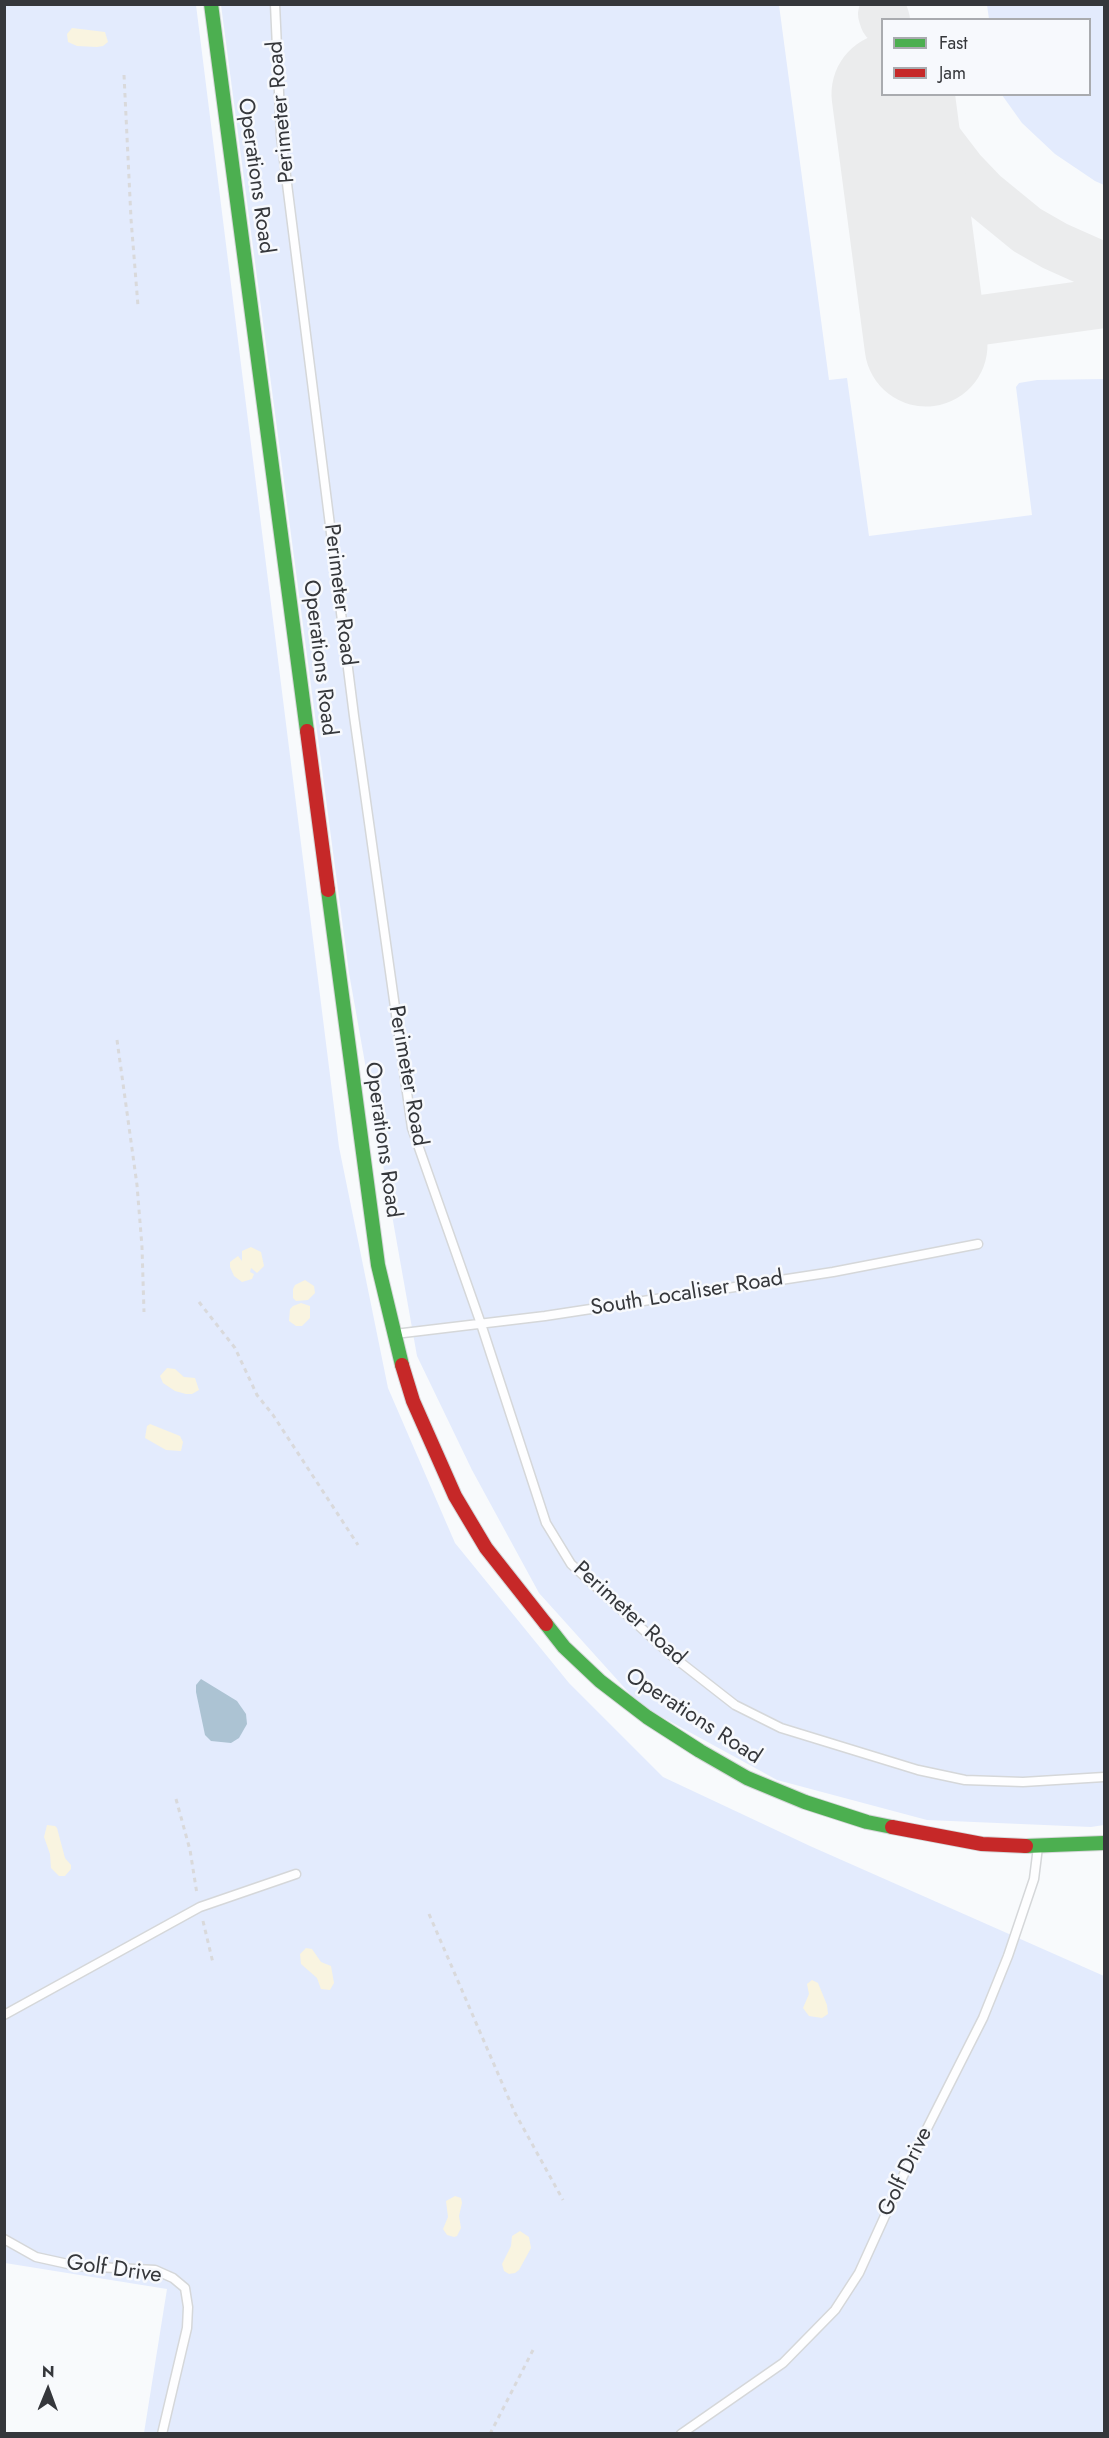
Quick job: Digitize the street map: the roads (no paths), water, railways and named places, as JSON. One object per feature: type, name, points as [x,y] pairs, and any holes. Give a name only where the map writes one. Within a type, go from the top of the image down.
[{"type":"street","name":"Operations Road","points":[[211,4],[378,1265],[413,1401],[455,1496],[486,1548],[564,1647],[600,1681],[647,1717],[699,1751],[747,1778],[805,1802],[867,1822],[935,1837],[982,1844],[1038,1846],[1104,1843]]},
{"type":"lane","name":"Perimeter Road","points":[[275,4],[281,136],[354,716],[412,1128],[481,1324],[546,1523],[571,1564],[671,1655],[735,1705],[781,1728],[918,1770],[965,1780],[1023,1782],[1104,1777]]},
{"type":"lane","name":"South Localiser Road","points":[[394,1334],[481,1324],[833,1272],[978,1244]]},
{"type":"lane","name":"Golf Drive","points":[[681,2433],[783,2363],[835,2310],[859,2273],[904,2174],[983,2018],[1008,1956],[1034,1879],[1038,1846]]},
{"type":"lane","points":[[4,2015],[200,1907],[296,1874]]},
{"type":"lane","name":"Golf Drive","points":[[4,2239],[36,2257],[77,2266],[155,2270],[173,2278],[185,2288],[188,2307],[187,2328],[162,2433]]}]
